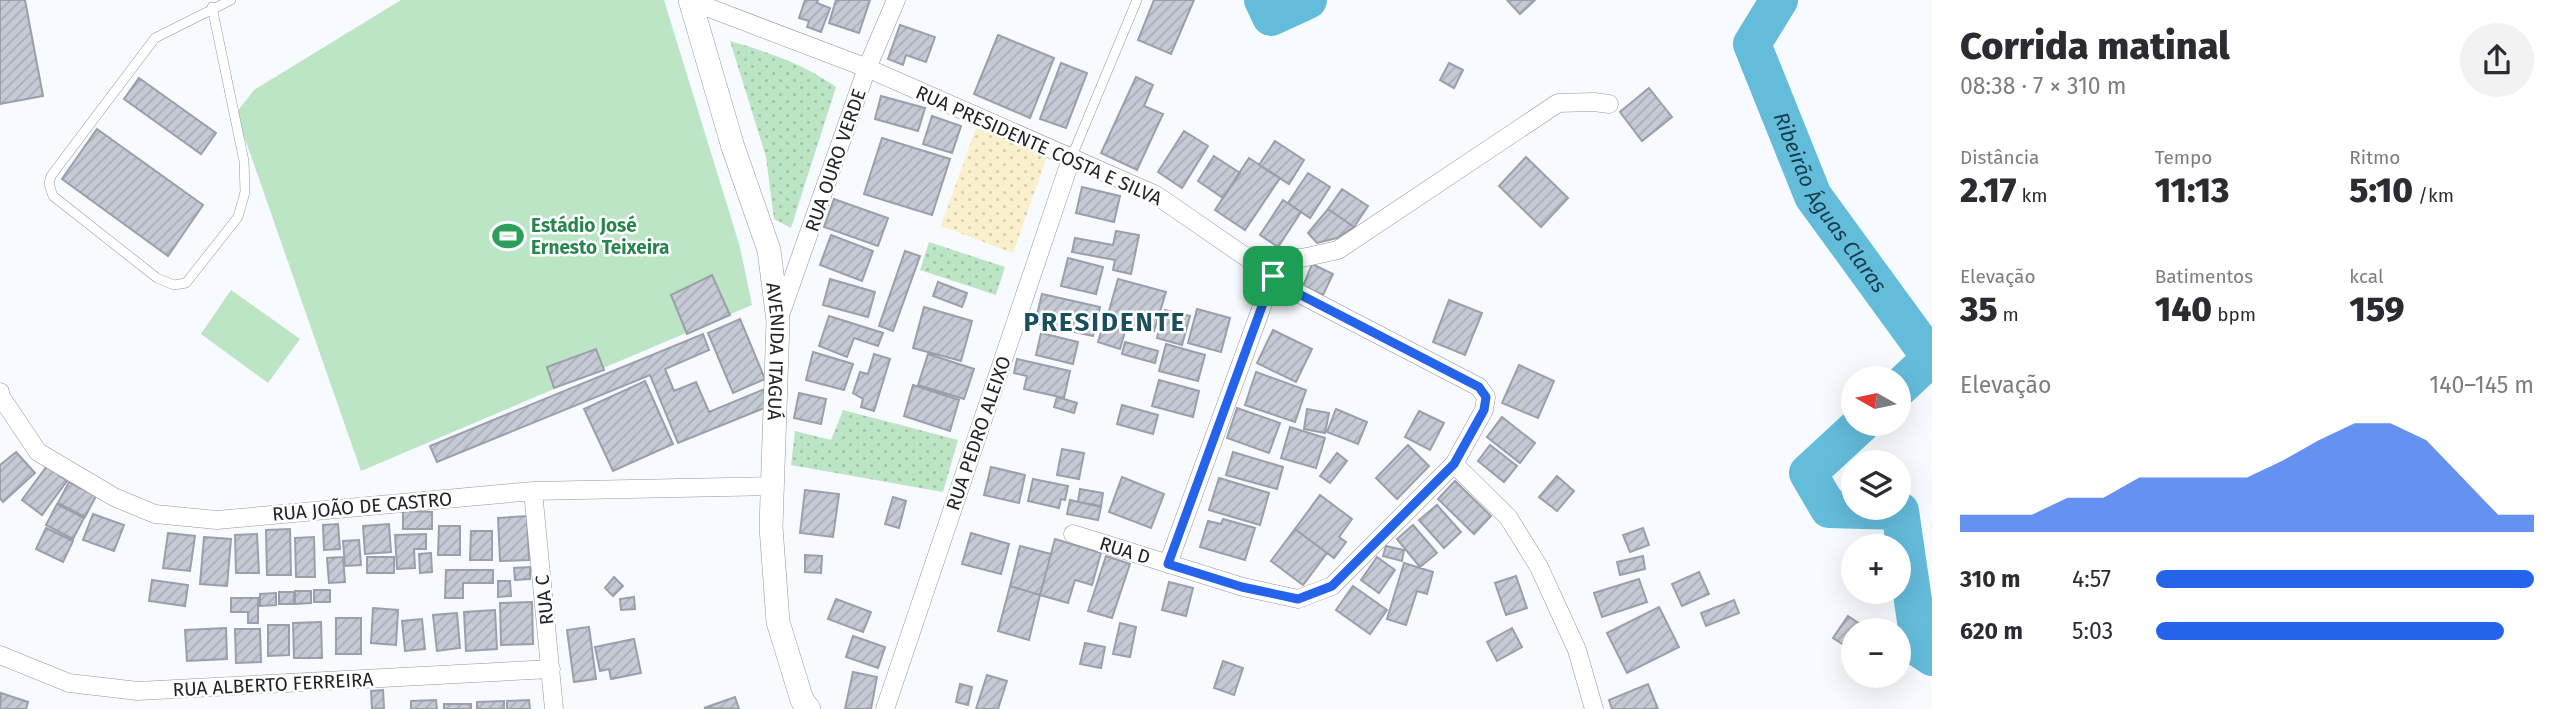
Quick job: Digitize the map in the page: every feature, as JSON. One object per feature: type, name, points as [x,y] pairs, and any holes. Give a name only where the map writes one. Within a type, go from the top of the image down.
[{"type":"street","name":"RUA PRESIDENTE COSTA E SILVA","points":[[690,0],[867,68],[1156,195],[1297,293],[1479,387]]},
{"type":"street","name":"AVENIDA ITAGUÁ","points":[[690,0],[733,147],[769,250],[778,321],[771,527],[778,622],[802,700],[809,709]]},
{"type":"street","name":"RUA OURO VERDE","points":[[778,321],[867,68],[895,0]]},
{"type":"street","points":[[1246,256],[1302,258],[1339,250],[1558,103],[1609,104]]},
{"type":"street","name":"RUA PEDRO ALEIXO","points":[[885,709],[1072,156]]},
{"type":"street","points":[[1168,564],[1273,276]]},
{"type":"street","name":"RUA D","points":[[1073,534],[1242,587],[1298,599],[1332,586],[1454,464],[1484,410],[1486,397],[1479,387]]},
{"type":"street","name":"RUA JOÃO DE CASTRO","points":[[0,392],[38,452],[114,498],[155,514],[217,520],[533,491],[773,486]]},
{"type":"street","points":[[1454,464],[1508,517],[1539,567],[1577,650],[1594,709]]},
{"type":"street","name":"RUA C","points":[[533,491],[554,709]]},
{"type":"street","name":"RUA ALBERTO FERREIRA","points":[[0,655],[69,683],[138,691],[551,669]]},
{"type":"lane","points":[[212,7],[244,161],[245,192],[238,218],[186,283],[174,285],[157,278],[53,196],[49,184],[51,176],[155,37],[212,7],[231,0]]},
{"type":"lane","points":[[1072,156],[1137,0]]},
{"type":"green space","name":"Estádio José Ernesto Teixeira","points":[[401,0],[664,0],[740,247],[752,305],[361,471],[236,113],[254,90]]},
{"type":"green space","points":[[730,41],[785,60],[836,87],[791,228],[774,219],[766,157]]},
{"type":"green space","points":[[929,242],[1005,267],[996,295],[920,270]]},
{"type":"green space","points":[[231,290],[300,339],[268,383],[201,334]]},
{"type":"green space","points":[[843,410],[958,440],[943,492],[791,465],[795,431],[831,440]]},
{"type":"sand","points":[[976,128],[1048,154],[1013,253],[941,226]]},
{"type":"building","points":[[0,0],[25,0],[43,96],[0,104]]},
{"type":"building","points":[[805,0],[818,0],[817,3],[830,8],[821,32],[807,27],[809,21],[799,18]]},
{"type":"building","points":[[836,0],[870,0],[859,33],[829,23]]},
{"type":"building","points":[[1154,0],[1194,0],[1171,54],[1138,40]]},
{"type":"building","points":[[1507,0],[1535,0],[1520,14]]},
{"type":"building","points":[[900,25],[935,37],[926,62],[906,55],[903,65],[888,59]]},
{"type":"building","points":[[998,35],[1054,58],[1030,118],[974,94]]},
{"type":"building","points":[[1061,63],[1087,73],[1066,128],[1040,119]]},
{"type":"building","points":[[1449,63],[1463,70],[1454,88],[1440,80]]},
{"type":"building","points":[[1136,77],[1153,85],[1144,106],[1163,114],[1137,170],[1101,153]]},
{"type":"building","points":[[139,78],[216,133],[201,154],[124,99]]},
{"type":"building","points":[[1649,88],[1672,117],[1642,141],[1620,112]]},
{"type":"building","points":[[881,96],[925,108],[918,131],[875,119]]},
{"type":"building","points":[[932,116],[961,126],[952,153],[923,144]]},
{"type":"building","points":[[97,129],[203,205],[168,256],[62,179]]},
{"type":"building","points":[[1184,131],[1208,146],[1182,188],[1158,172]]},
{"type":"building","points":[[882,138],[950,159],[932,215],[864,194]]},
{"type":"building","points":[[1275,141],[1304,160],[1289,184],[1259,165]]},
{"type":"building","points":[[1214,156],[1240,173],[1223,198],[1198,181]]},
{"type":"building","points":[[1526,157],[1568,198],[1541,227],[1499,186]]},
{"type":"building","points":[[1249,158],[1280,178],[1245,230],[1215,210]]},
{"type":"building","points":[[1308,173],[1330,187],[1310,218],[1288,203]]},
{"type":"building","points":[[1082,187],[1120,196],[1114,222],[1076,213]]},
{"type":"building","points":[[1342,189],[1368,206],[1354,227],[1328,209]]},
{"type":"building","points":[[834,199],[888,218],[878,246],[824,227]]},
{"type":"building","points":[[1283,200],[1301,212],[1278,247],[1260,235]]},
{"type":"building","points":[[1328,209],[1354,227],[1337,238],[1317,243],[1308,233]]},
{"type":"building","points":[[1116,231],[1139,235],[1131,274],[1113,270],[1115,260],[1072,252],[1075,238],[1113,245]]},
{"type":"building","points":[[831,235],[873,251],[862,281],[820,265]]},
{"type":"building","points":[[905,251],[920,256],[893,331],[879,326]]},
{"type":"building","points":[[1068,258],[1103,267],[1096,294],[1061,286]]},
{"type":"building","points":[[1312,264],[1333,274],[1323,295],[1303,286]]},
{"type":"building","points":[[712,275],[730,315],[687,334],[671,295]]},
{"type":"building","points":[[830,279],[875,292],[868,317],[823,305]]},
{"type":"building","points":[[1118,279],[1166,292],[1154,331],[1107,318]]},
{"type":"building","points":[[938,282],[967,293],[962,307],[933,296]]},
{"type":"building","points":[[1042,294],[1100,307],[1093,336],[1035,323]]},
{"type":"building","points":[[1449,300],[1482,313],[1465,355],[1433,342]]},
{"type":"building","points":[[924,307],[972,321],[961,361],[913,348]]},
{"type":"building","points":[[1197,309],[1230,318],[1221,352],[1188,343]]},
{"type":"building","points":[[1165,310],[1190,316],[1182,345],[1157,338]]},
{"type":"building","points":[[829,316],[883,333],[878,346],[854,338],[847,357],[819,346]]},
{"type":"building","points":[[740,319],[765,379],[733,393],[708,333]]},
{"type":"building","points":[[1104,322],[1126,328],[1120,349],[1098,342]]},
{"type":"building","points":[[1273,330],[1312,349],[1296,382],[1257,363]]},
{"type":"building","points":[[1041,333],[1078,342],[1073,364],[1036,355]]},
{"type":"building","points":[[703,334],[709,350],[665,369],[674,391],[696,382],[709,412],[767,388],[774,404],[678,443],[650,375],[437,462],[430,446]]},
{"type":"building","points":[[1125,342],[1158,351],[1155,363],[1122,354]]},
{"type":"building","points":[[1166,344],[1205,355],[1198,381],[1159,371]]},
{"type":"building","points":[[596,349],[604,370],[554,388],[547,367]]},
{"type":"building","points":[[813,352],[853,364],[844,390],[806,380]]},
{"type":"building","points":[[874,354],[890,359],[874,411],[861,407],[863,399],[853,393],[860,372],[868,374]]},
{"type":"building","points":[[928,354],[974,369],[964,399],[918,385]]},
{"type":"building","points":[[1017,359],[1070,371],[1064,398],[1024,389],[1027,376],[1014,373]]},
{"type":"building","points":[[1519,365],[1554,381],[1538,418],[1502,403]]},
{"type":"building","points":[[1256,372],[1306,390],[1295,422],[1245,405]]},
{"type":"building","points":[[1159,380],[1199,391],[1193,417],[1152,406]]},
{"type":"building","points":[[645,381],[673,444],[613,471],[584,409]]},
{"type":"building","points":[[913,385],[959,400],[950,431],[904,416]]},
{"type":"building","points":[[799,393],[826,399],[821,424],[794,418]]},
{"type":"building","points":[[1057,397],[1077,403],[1074,413],[1054,407]]},
{"type":"building","points":[[1122,405],[1158,415],[1153,434],[1117,424]]},
{"type":"building","points":[[1237,408],[1280,423],[1269,453],[1227,438]]},
{"type":"building","points":[[1307,409],[1329,413],[1325,433],[1304,429]]},
{"type":"building","points":[[1336,409],[1367,422],[1358,444],[1327,432]]},
{"type":"building","points":[[1419,411],[1444,423],[1430,450],[1405,437]]},
{"type":"building","points":[[1502,417],[1535,443],[1520,463],[1487,437]]},
{"type":"building","points":[[1290,427],[1325,438],[1316,468],[1281,458]]},
{"type":"building","points":[[1408,445],[1429,466],[1397,499],[1376,478]]},
{"type":"building","points":[[1490,445],[1517,466],[1504,482],[1478,461]]},
{"type":"building","points":[[1062,449],[1084,453],[1079,479],[1057,475]]},
{"type":"building","points":[[16,452],[35,473],[3,502],[0,498],[0,465]]},
{"type":"building","points":[[1233,452],[1283,467],[1277,489],[1226,475]]},
{"type":"building","points":[[1337,453],[1347,461],[1330,483],[1320,476]]},
{"type":"building","points":[[47,466],[67,481],[42,515],[22,500]]},
{"type":"building","points":[[991,467],[1025,475],[1019,503],[984,495]]},
{"type":"building","points":[[1557,476],[1574,491],[1557,511],[1539,497]]},
{"type":"building","points":[[1122,477],[1164,494],[1151,528],[1109,512]]},
{"type":"building","points":[[1219,478],[1269,493],[1260,525],[1209,510]]},
{"type":"building","points":[[1033,479],[1068,486],[1065,500],[1061,499],[1059,508],[1028,501]]},
{"type":"building","points":[[1455,481],[1491,516],[1474,534],[1438,499]]},
{"type":"building","points":[[69,482],[96,496],[85,517],[58,503]]},
{"type":"building","points":[[1080,489],[1103,493],[1101,506],[1078,502]]},
{"type":"building","points":[[805,490],[839,494],[833,537],[800,533]]},
{"type":"building","points":[[1320,495],[1352,519],[1339,537],[1346,542],[1334,558],[1295,529]]},
{"type":"building","points":[[893,497],[906,501],[899,528],[885,524]]},
{"type":"building","points":[[1070,500],[1101,507],[1098,520],[1067,514]]},
{"type":"building","points":[[57,504],[84,518],[73,539],[46,525]]},
{"type":"building","points":[[1437,505],[1461,532],[1444,548],[1419,520]]},
{"type":"building","points":[[403,511],[432,512],[432,529],[403,529]]},
{"type":"building","points":[[93,514],[124,525],[114,551],[83,540]]},
{"type":"building","points":[[527,516],[529,560],[500,561],[498,518]]},
{"type":"building","points":[[1223,519],[1255,528],[1245,560],[1200,547],[1208,521],[1221,524]]},
{"type":"building","points":[[338,524],[340,549],[324,550],[323,525]]},
{"type":"building","points":[[389,524],[391,552],[365,554],[363,526]]},
{"type":"building","points":[[1413,525],[1437,553],[1420,567],[1397,539]]},
{"type":"building","points":[[439,526],[460,526],[460,555],[438,555]]},
{"type":"building","points":[[46,528],[73,541],[63,562],[36,549]]},
{"type":"building","points":[[1643,528],[1649,545],[1630,552],[1623,535]]},
{"type":"building","points":[[290,529],[291,575],[267,575],[266,530]]},
{"type":"building","points":[[1295,529],[1327,553],[1303,585],[1271,561]]},
{"type":"building","points":[[471,531],[492,531],[492,560],[470,560]]},
{"type":"building","points":[[168,533],[195,536],[190,571],[163,568]]},
{"type":"building","points":[[971,533],[1009,544],[1001,574],[962,564]]},
{"type":"building","points":[[257,534],[259,573],[236,573],[235,535]]},
{"type":"building","points":[[426,534],[426,549],[414,549],[415,568],[397,569],[395,535]]},
{"type":"building","points":[[204,537],[231,539],[227,586],[200,584]]},
{"type":"building","points":[[314,537],[315,577],[296,577],[295,538]]},
{"type":"building","points":[[1055,539],[1101,553],[1092,585],[1075,580],[1068,603],[1040,595]]},
{"type":"building","points":[[359,540],[361,565],[345,566],[343,541]]},
{"type":"building","points":[[1020,546],[1051,554],[1040,595],[1010,586]]},
{"type":"building","points":[[1386,546],[1404,550],[1402,561],[1383,556]]},
{"type":"building","points":[[431,553],[432,572],[420,573],[419,554]]},
{"type":"building","points":[[805,555],[822,556],[821,573],[805,572]]},
{"type":"building","points":[[1106,556],[1130,564],[1112,618],[1088,611]]},
{"type":"building","points":[[1643,556],[1645,569],[1620,575],[1617,562]]},
{"type":"building","points":[[343,557],[345,582],[329,583],[327,558]]},
{"type":"building","points":[[367,557],[394,557],[394,573],[367,573]]},
{"type":"building","points":[[1377,557],[1395,570],[1379,593],[1361,580]]},
{"type":"building","points":[[1404,563],[1433,572],[1427,594],[1417,591],[1406,625],[1387,619]]},
{"type":"building","points":[[530,567],[530,579],[515,580],[514,568]]},
{"type":"building","points":[[446,570],[493,570],[493,583],[463,583],[463,598],[445,598]]},
{"type":"building","points":[[1699,572],[1709,594],[1682,606],[1672,584]]},
{"type":"building","points":[[1516,576],[1527,608],[1506,615],[1495,583]]},
{"type":"building","points":[[614,577],[623,586],[613,596],[605,588]]},
{"type":"building","points":[[1639,579],[1647,602],[1602,617],[1594,593]]},
{"type":"building","points":[[152,580],[188,585],[185,606],[149,601]]},
{"type":"building","points":[[498,581],[510,581],[511,596],[498,597]]},
{"type":"building","points":[[1169,582],[1193,588],[1186,616],[1162,610]]},
{"type":"building","points":[[1010,586],[1040,595],[1029,640],[998,631]]},
{"type":"building","points":[[1353,586],[1387,610],[1370,634],[1336,610]]},
{"type":"building","points":[[314,590],[330,590],[330,602],[314,602]]},
{"type":"building","points":[[295,591],[311,591],[311,603],[295,604]]},
{"type":"building","points":[[279,592],[294,592],[294,604],[279,604]]},
{"type":"building","points":[[276,593],[276,605],[260,606],[260,594]]},
{"type":"building","points":[[634,597],[635,609],[621,610],[620,599]]},
{"type":"building","points":[[231,598],[258,598],[258,623],[248,623],[248,612],[231,612]]},
{"type":"building","points":[[836,599],[871,612],[863,632],[828,619]]},
{"type":"building","points":[[1734,600],[1739,613],[1706,626],[1701,613]]},
{"type":"building","points":[[532,602],[533,644],[501,645],[500,603]]},
{"type":"building","points":[[1659,607],[1679,647],[1627,673],[1607,633]]},
{"type":"building","points":[[373,608],[398,610],[396,645],[371,643]]},
{"type":"building","points":[[495,610],[497,649],[466,651],[464,612]]},
{"type":"building","points":[[457,613],[460,648],[437,651],[433,615]]},
{"type":"building","points":[[336,618],[361,618],[361,654],[336,654]]},
{"type":"building","points":[[422,619],[425,649],[405,651],[402,621]]},
{"type":"building","points":[[321,622],[322,658],[294,658],[293,623]]},
{"type":"building","points":[[1120,623],[1136,627],[1130,657],[1113,654]]},
{"type":"building","points":[[268,625],[289,625],[289,655],[268,656]]},
{"type":"building","points":[[1841,626],[1841,643],[1833,638]]},
{"type":"building","points":[[589,627],[596,679],[574,682],[567,630]]},
{"type":"building","points":[[226,628],[227,659],[187,661],[185,630]]},
{"type":"building","points":[[1512,628],[1522,647],[1497,661],[1487,642]]},
{"type":"building","points":[[235,629],[260,629],[261,662],[236,663]]},
{"type":"building","points":[[853,636],[885,647],[878,668],[846,657]]},
{"type":"building","points":[[634,639],[641,673],[611,679],[609,669],[600,671],[595,647]]},
{"type":"building","points":[[1085,643],[1105,647],[1101,668],[1080,664]]},
{"type":"building","points":[[1223,661],[1243,668],[1234,695],[1214,688]]},
{"type":"building","points":[[853,672],[877,677],[871,709],[845,709]]},
{"type":"building","points":[[987,675],[1007,681],[998,709],[976,709]]},
{"type":"building","points":[[960,684],[972,687],[968,705],[956,702]]},
{"type":"building","points":[[1648,684],[1658,709],[1612,709],[1609,700]]},
{"type":"building","points":[[383,690],[384,708],[372,709],[371,691]]},
{"type":"building","points":[[1,693],[28,702],[26,709],[0,709]]},
{"type":"building","points":[[735,697],[739,709],[704,708]]},
{"type":"building","points":[[436,700],[437,709],[411,709],[411,701]]},
{"type":"building","points":[[529,700],[530,709],[507,709],[507,701]]},
{"type":"building","points":[[504,701],[504,709],[477,709],[477,702]]},
{"type":"building","points":[[444,704],[471,704],[471,709],[444,709]]},
{"type":"waterway","name":"Ribeirão Águas Claras","points":[[1263,0],[1271,17],[1308,0]]},
{"type":"waterway","name":"Ribeirão Águas Claras","points":[[1779,0],[1752,44],[1813,196],[1931,358],[1911,377]]},
{"type":"waterway","name":"Ribeirão Águas Claras","points":[[1848,436],[1808,473],[1829,509],[1900,511],[1920,649],[1932,657]]},
{"type":"place","name":"Estádio José Ernesto Teixeira","points":[[508,236]]},
{"type":"district","name":"PRESIDENTE","points":[[1105,322]]},
{"type":"route","points":[[1273,276],[1297,293],[1479,387],[1486,397],[1484,410],[1454,464],[1332,586],[1298,599],[1242,587],[1168,564],[1273,276]]}]
